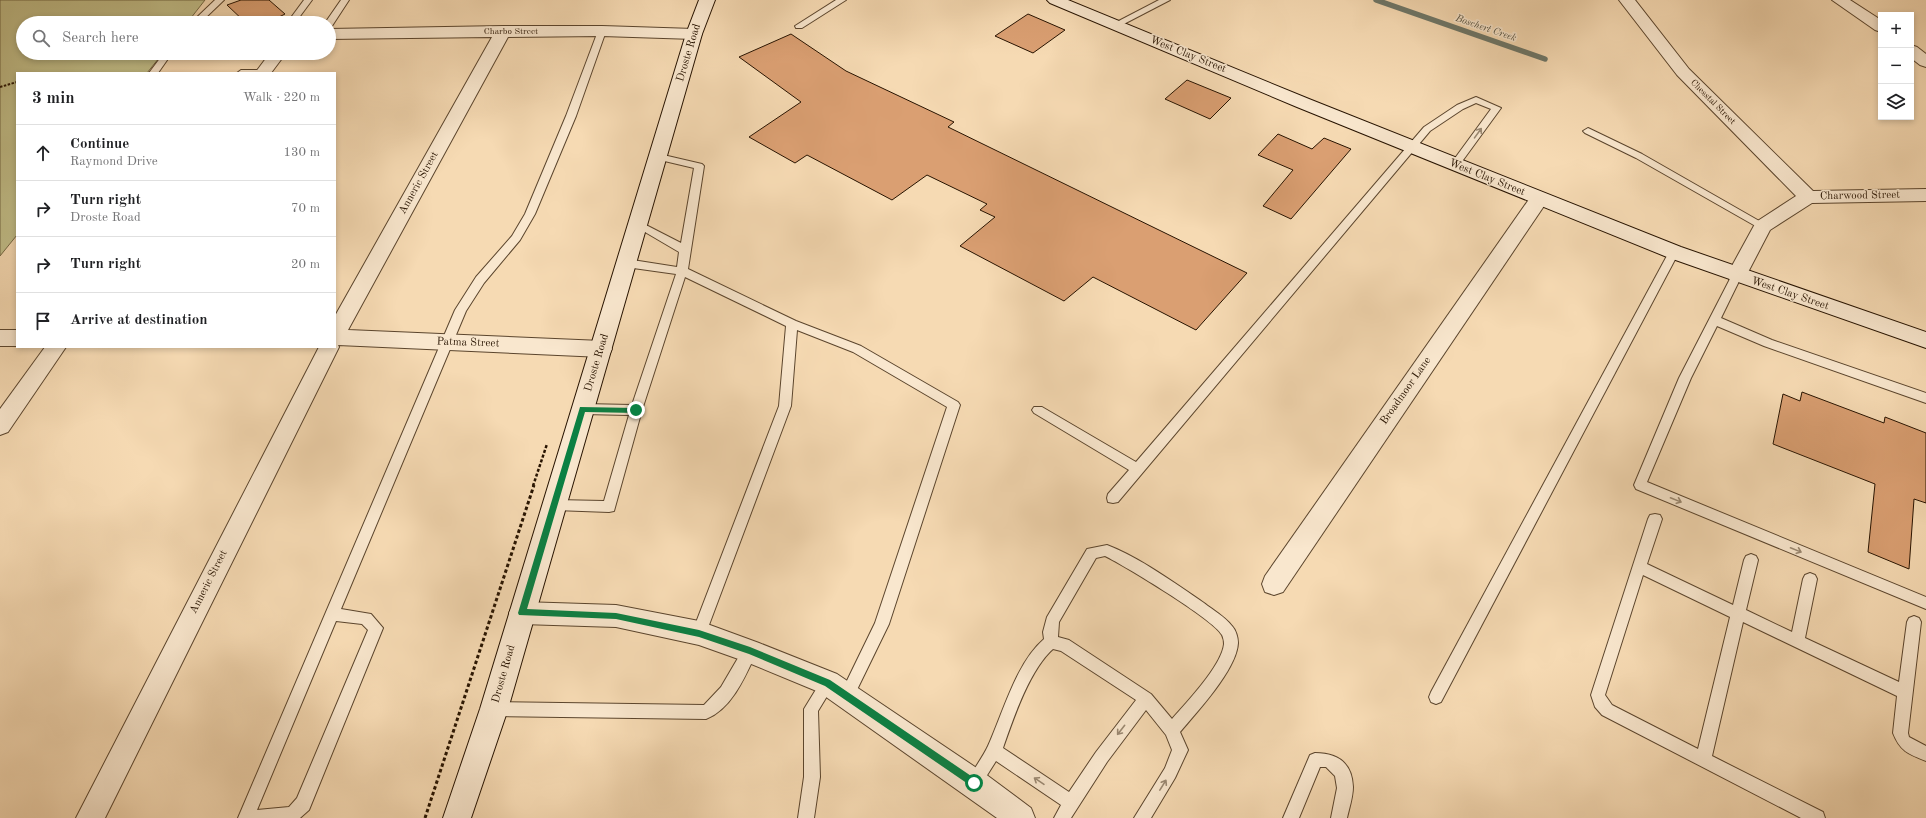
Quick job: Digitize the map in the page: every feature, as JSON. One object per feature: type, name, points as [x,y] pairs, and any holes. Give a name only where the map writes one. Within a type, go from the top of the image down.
[{"type":"street","name":"Droste Road","points":[[457,818],[494,709],[602,349],[626,263],[659,157],[694,34],[707,0]]},
{"type":"street","name":"West Clay Street","points":[[1055,0],[1455,165],[1674,252],[1736,276],[1926,340]]},
{"type":"street","name":"Chesstal Street","points":[[1627,0],[1683,72],[1808,197]]},
{"type":"street","points":[[1840,0],[1878,25]]},
{"type":"street","name":"Anneric Street","points":[[336,334],[503,31]]},
{"type":"street","name":"Charbo Street","points":[[336,34],[602,31],[694,34]]},
{"type":"street","points":[[1914,52],[1926,62]]},
{"type":"street","points":[[264,72],[273,60]]},
{"type":"street","name":"Charwood Street","points":[[1736,276],[1763,226],[1808,197],[1926,195]]},
{"type":"street","name":"Broadmoor Lane","points":[[1274,584],[1539,199]]},
{"type":"street","name":"Patma Street","points":[[336,336],[602,349]]},
{"type":"street","points":[[0,338],[16,338]]},
{"type":"street","points":[[0,426],[55,348]]},
{"type":"street","name":"Anneric Street","points":[[90,818],[328,348]]},
{"type":"street","points":[[522,613],[616,616],[699,633],[750,651],[837,689],[974,783],[1005,813]]},
{"type":"lane","points":[[203,16],[220,0]]},
{"type":"lane","points":[[296,16],[308,0]]},
{"type":"lane","points":[[334,16],[345,0]]},
{"type":"lane","points":[[799,26],[842,0]]},
{"type":"lane","points":[[1115,25],[1166,0]]},
{"type":"lane","points":[[246,818],[461,310],[473,289],[516,238],[530,214],[571,116],[602,31]]},
{"type":"lane","points":[[154,72],[163,60]]},
{"type":"lane","points":[[1113,498],[1428,129],[1460,107],[1476,100],[1496,108],[1455,165]]},
{"type":"lane","points":[[1588,131],[1639,156],[1763,226]]},
{"type":"lane","points":[[555,505],[609,507],[636,410],[682,270],[699,166],[659,157]]},
{"type":"lane","points":[[638,225],[685,250]]},
{"type":"lane","points":[[1436,697],[1674,252]]},
{"type":"lane","points":[[626,263],[682,270],[792,324],[857,350],[954,405],[882,624],[837,689],[811,709],[812,777],[806,818]]},
{"type":"lane","points":[[1736,276],[1685,378],[1640,485],[1926,603]]},
{"type":"lane","points":[[1714,320],[1768,343],[1926,398]]},
{"type":"lane","points":[[699,633],[785,406],[792,324]]},
{"type":"lane","points":[[583,409],[636,410]]},
{"type":"lane","points":[[1038,410],[1138,469]]},
{"type":"lane","points":[[1655,519],[1598,695],[1600,702],[1607,710],[1810,816]]},
{"type":"lane","points":[[1051,642],[1050,632],[1052,621],[1092,553],[1105,550],[1121,557],[1202,610],[1228,631],[1231,643],[1229,653],[1206,690],[1172,730]]},
{"type":"lane","points":[[1703,760],[1751,560]]},
{"type":"lane","points":[[1639,567],[1905,692]]},
{"type":"lane","points":[[1797,641],[1810,579]]},
{"type":"lane","points":[[255,818],[293,814],[303,804],[376,628],[366,618],[332,614]]},
{"type":"lane","points":[[1914,622],[1900,733],[1904,742],[1926,754]]},
{"type":"lane","points":[[1051,642],[1064,645],[1146,699],[1172,730],[1180,750],[1170,773],[1142,818]]},
{"type":"lane","points":[[974,783],[994,751],[1009,710],[1038,653],[1051,642]]},
{"type":"lane","points":[[494,709],[706,712],[718,704],[728,692],[750,651]]},
{"type":"lane","points":[[1062,818],[1071,802],[1113,740],[1146,699]]},
{"type":"lane","points":[[994,751],[1071,802]]},
{"type":"lane","points":[[1291,818],[1315,760],[1329,760],[1342,772],[1345,788],[1339,818]]},
{"type":"path","points":[[0,87],[16,82]]},
{"type":"path","points":[[425,818],[548,442]]},
{"type":"shaded area","points":[[0,0],[205,0],[192,16],[16,16],[16,60],[157,60],[148,72],[16,72],[16,236],[0,256]]},
{"type":"building","points":[[241,0],[269,0],[285,14],[281,16],[239,16],[227,5]]},
{"type":"building","points":[[1028,14],[1065,30],[1033,53],[995,36]]},
{"type":"building","points":[[791,34],[846,71],[954,122],[948,127],[1247,273],[1196,330],[1093,277],[1064,301],[960,246],[995,217],[980,210],[987,204],[927,175],[892,200],[807,155],[795,163],[749,137],[801,102],[739,57]]},
{"type":"building","points":[[1187,80],[1231,98],[1210,119],[1165,99]]},
{"type":"building","points":[[1278,134],[1312,149],[1324,138],[1351,149],[1291,219],[1263,206],[1293,170],[1258,155]]},
{"type":"building","points":[[1802,392],[1884,423],[1885,417],[1926,433],[1926,503],[1914,499],[1909,569],[1868,552],[1875,484],[1773,444],[1783,394],[1800,401]]},
{"type":"waterway","name":"Boschert Creek","points":[[1376,0],[1545,59]]},
{"type":"route","points":[[636,410],[583,409],[522,613],[616,616],[699,633],[750,651],[828,683],[974,783]]}]
